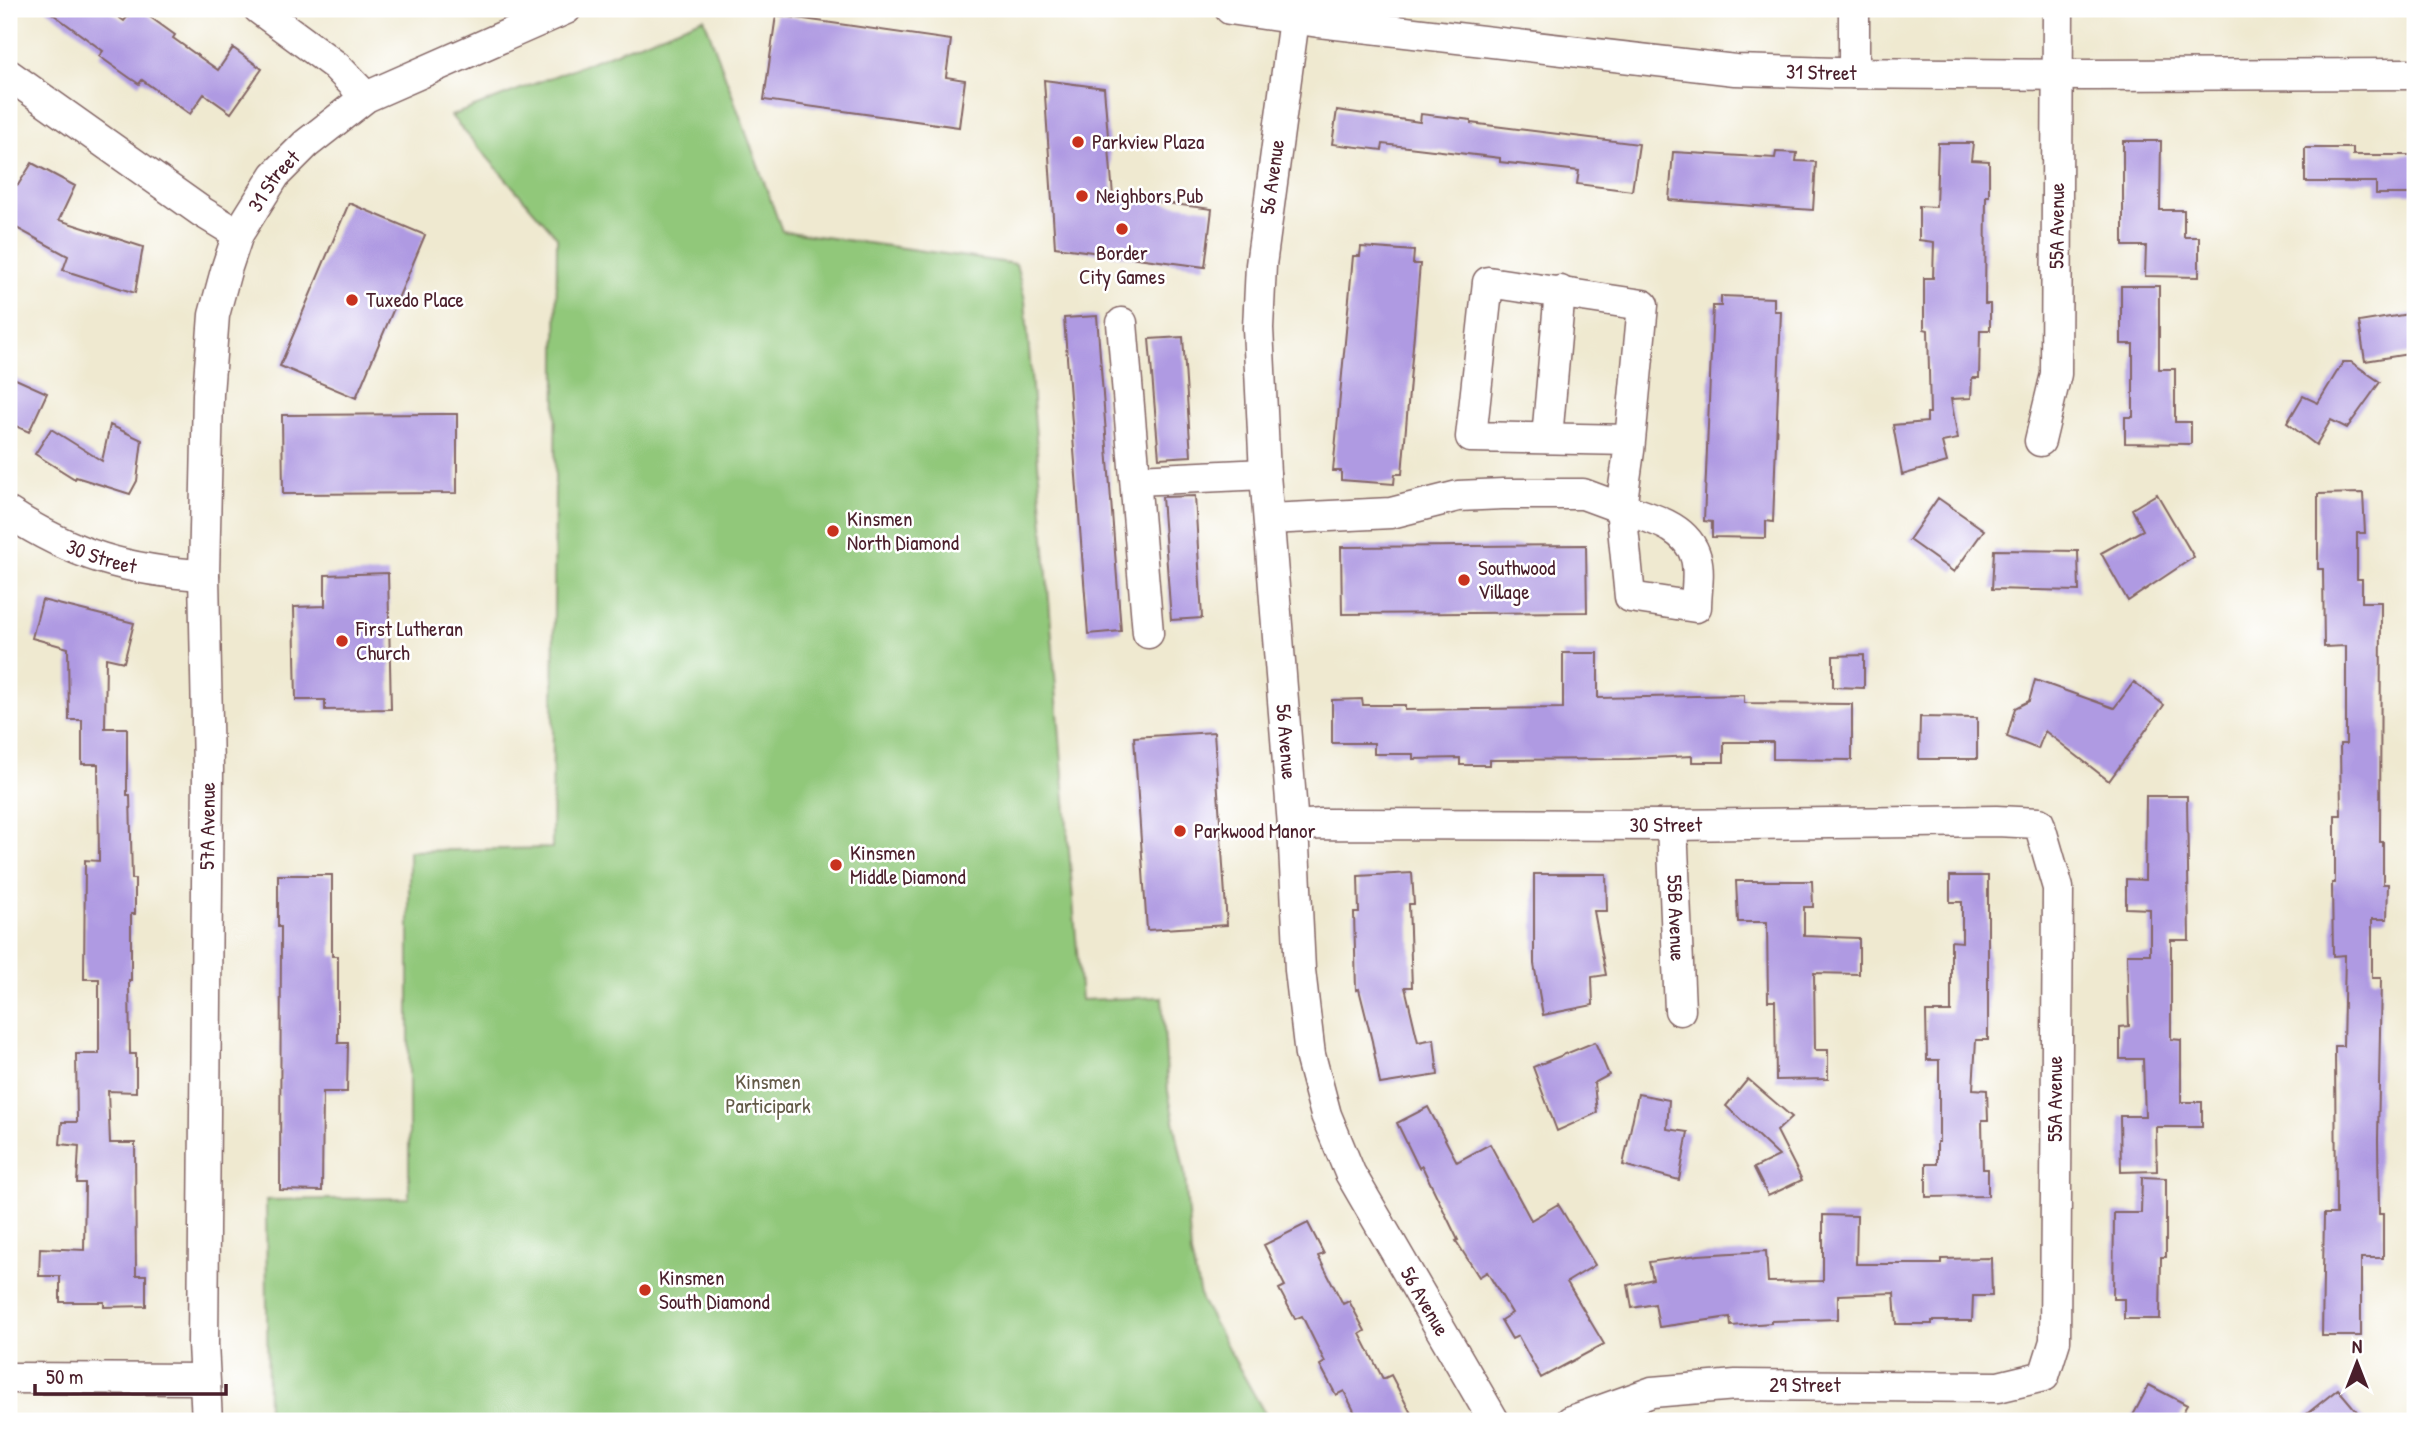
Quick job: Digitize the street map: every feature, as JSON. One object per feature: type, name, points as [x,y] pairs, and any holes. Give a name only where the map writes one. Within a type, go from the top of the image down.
[{"type":"street","points":[[259,9],[336,66],[366,97]]},
{"type":"street","name":"31 Street","points":[[9,75],[202,212],[238,234],[275,175],[306,144],[366,97],[566,9]]},
{"type":"street","name":"31 Street","points":[[1230,9],[1311,17],[1428,21],[1735,70],[1854,73],[2415,74]]},
{"type":"street","points":[[1854,9],[1854,73]]},
{"type":"street","name":"55A Avenue","points":[[2040,441],[2056,374],[2058,9]]},
{"type":"street","name":"56 Avenue","points":[[1311,17],[1261,265],[1258,328],[1265,474],[1293,826],[1300,970],[1310,1055],[1325,1115],[1350,1173],[1494,1421]]},
{"type":"street","name":"57A Avenue","points":[[207,1421],[204,1379],[208,784],[204,575],[210,354],[214,315],[238,234]]},
{"type":"street","points":[[1269,519],[1391,513],[1458,496],[1503,494],[1583,494],[1621,508],[1630,440],[1643,305],[1488,282],[1471,437],[1630,440]]},
{"type":"street","points":[[1547,438],[1560,291]]},
{"type":"street","points":[[1122,324],[1148,633]]},
{"type":"street","points":[[1136,480],[1265,474]]},
{"type":"street","name":"30 Street","points":[[9,513],[30,527],[82,553],[162,573],[204,575]]},
{"type":"street","name":"30 Street","points":[[1293,826],[1996,821],[2039,823]]},
{"type":"street","name":"55A Avenue","points":[[2039,823],[2058,888],[2055,1342],[2044,1376]]},
{"type":"street","name":"55B Avenue","points":[[1672,825],[1680,1010]]},
{"type":"street","name":"29 Street","points":[[1571,1421],[1652,1392],[1736,1385],[1998,1387],[2044,1376]]},
{"type":"street","points":[[9,1378],[204,1379]]},
{"type":"green space","name":"Kinsmen Participark","points":[[704,18],[782,231],[1016,264],[1025,300],[1081,1000],[1162,997],[1168,1091],[1185,1175],[1191,1254],[1201,1300],[1269,1421],[268,1421],[266,1200],[409,1198],[409,851],[552,848],[557,237],[451,116]]},
{"type":"building","points":[[46,9],[107,9],[124,21],[134,9],[139,9],[175,35],[173,38],[218,70],[233,48],[262,69],[231,113],[204,94],[190,114],[142,80],[139,84],[99,56],[103,51]]},
{"type":"building","points":[[776,15],[951,40],[946,77],[965,80],[959,127],[764,100]]},
{"type":"building","name":"Parkview Plaza","points":[[1044,80],[1104,88],[1113,196],[1212,209],[1205,267],[1055,247]]},
{"type":"building","points":[[1337,110],[1420,122],[1421,114],[1639,144],[1632,191],[1577,184],[1579,171],[1500,162],[1500,158],[1383,144],[1382,150],[1332,144]]},
{"type":"building","points":[[2123,141],[2161,141],[2160,210],[2184,210],[2184,237],[2199,237],[2199,277],[2145,276],[2146,246],[2123,246]]},
{"type":"building","points":[[1938,143],[1973,143],[1971,160],[1989,161],[1985,304],[1990,304],[1990,330],[1980,330],[1979,378],[1972,378],[1971,398],[1951,399],[1958,439],[1942,442],[1947,462],[1902,475],[1893,425],[1927,422],[1927,413],[1930,413],[1928,330],[1924,329],[1924,278],[1933,278],[1934,242],[1919,240],[1919,206],[1936,207]]},
{"type":"building","points":[[2305,148],[2353,148],[2353,155],[2415,155],[2415,194],[2376,194],[2376,182],[2305,182]]},
{"type":"building","points":[[1673,152],[1775,158],[1776,152],[1797,153],[1796,161],[1816,162],[1813,210],[1669,200]]},
{"type":"building","points":[[32,163],[75,186],[59,220],[143,247],[135,293],[63,270],[68,256],[9,224],[9,180],[18,185]]},
{"type":"building","name":"Tuxedo Place","points":[[349,203],[425,235],[356,398],[280,366]]},
{"type":"building","points":[[1361,247],[1414,251],[1413,264],[1420,264],[1402,474],[1395,474],[1394,484],[1341,480],[1341,471],[1333,471],[1353,256],[1360,256]]},
{"type":"building","points":[[2121,286],[2159,286],[2159,369],[2175,369],[2175,422],[2191,422],[2191,444],[2125,443],[2125,417],[2133,417],[2133,344],[2121,344]]},
{"type":"building","points":[[1721,296],[1774,298],[1774,311],[1781,311],[1773,522],[1766,521],[1766,538],[1712,537],[1712,522],[1704,521],[1713,306],[1721,306]]},
{"type":"building","points":[[2415,313],[2415,353],[2365,361],[2359,322]]},
{"type":"building","points":[[1097,316],[1121,631],[1088,634],[1064,318]]},
{"type":"building","points":[[1183,337],[1191,456],[1159,458],[1149,339]]},
{"type":"building","points":[[2343,362],[2351,362],[2380,382],[2347,428],[2331,420],[2316,445],[2287,423],[2303,396],[2318,403]]},
{"type":"building","points":[[9,376],[47,393],[29,432],[9,423]]},
{"type":"building","points":[[457,414],[457,493],[283,494],[282,415]]},
{"type":"building","points":[[110,425],[142,440],[137,481],[130,494],[76,477],[75,479],[35,454],[51,429],[102,461]]},
{"type":"building","points":[[2363,493],[2365,533],[2357,533],[2357,579],[2362,579],[2362,602],[2381,602],[2380,842],[2383,842],[2383,884],[2388,884],[2387,919],[2372,919],[2372,978],[2381,978],[2378,1140],[2379,1214],[2383,1214],[2383,1258],[2361,1258],[2361,1336],[2322,1336],[2324,1214],[2336,1214],[2335,1046],[2343,1046],[2345,955],[2333,956],[2332,883],[2335,883],[2335,815],[2341,815],[2340,744],[2346,744],[2346,646],[2324,647],[2323,569],[2318,569],[2318,494]]},
{"type":"building","points":[[2157,494],[2194,557],[2128,601],[2101,553],[2143,530],[2132,509]]},
{"type":"building","points":[[1195,496],[1202,618],[1171,620],[1162,497]]},
{"type":"building","points":[[1938,498],[1984,530],[1954,572],[1909,540]]},
{"type":"building","name":"Southwood Village","points":[[1586,545],[1587,612],[1342,614],[1341,547]]},
{"type":"building","points":[[1994,550],[2078,551],[2079,591],[1992,589]]},
{"type":"building","name":"First Lutheran Church","points":[[388,573],[391,709],[325,710],[325,700],[296,700],[294,607],[325,606],[325,575]]},
{"type":"building","points":[[42,600],[134,623],[124,662],[106,658],[105,728],[127,728],[127,795],[130,795],[132,879],[135,879],[129,980],[130,1054],[136,1054],[136,1092],[108,1091],[110,1143],[135,1143],[136,1275],[146,1275],[146,1306],[104,1307],[104,1302],[60,1302],[60,1276],[39,1276],[40,1248],[84,1250],[85,1183],[77,1183],[79,1146],[60,1144],[62,1122],[77,1122],[76,1054],[99,1054],[99,979],[84,979],[85,860],[99,861],[98,764],[82,764],[82,720],[69,720],[68,648],[32,638]]},
{"type":"building","points":[[1563,653],[1598,653],[1598,698],[1744,695],[1744,703],[1852,704],[1852,760],[1773,759],[1773,742],[1724,742],[1724,762],[1692,762],[1692,756],[1490,760],[1490,765],[1460,765],[1460,758],[1413,759],[1413,754],[1374,754],[1374,743],[1332,743],[1332,700],[1362,699],[1363,705],[1405,705],[1405,710],[1563,708]]},
{"type":"building","points":[[1864,655],[1864,688],[1833,687],[1833,656]]},
{"type":"building","points":[[2035,680],[2114,708],[2134,682],[2164,705],[2109,781],[2045,731],[2038,749],[2007,737],[2015,708],[2029,701]]},
{"type":"building","points":[[1920,717],[1977,718],[1977,759],[1919,759]]},
{"type":"building","name":"Parkwood Manor","points":[[1214,732],[1227,925],[1147,930],[1134,737]]},
{"type":"building","points":[[2146,796],[2187,796],[2189,940],[2171,940],[2171,1039],[2181,1040],[2181,1102],[2202,1102],[2202,1127],[2156,1127],[2157,1171],[2121,1172],[2120,1116],[2145,1116],[2143,1059],[2120,1059],[2120,1027],[2129,1026],[2127,954],[2150,954],[2150,909],[2126,908],[2126,879],[2145,880]]},
{"type":"building","points":[[1412,873],[1414,904],[1409,904],[1412,987],[1405,987],[1418,1042],[1434,1039],[1438,1075],[1380,1084],[1359,989],[1356,990],[1354,913],[1359,913],[1358,876]]},
{"type":"building","points":[[1534,874],[1606,874],[1607,911],[1594,911],[1606,975],[1592,977],[1593,1005],[1543,1015],[1534,964]]},
{"type":"building","points":[[278,875],[332,875],[332,956],[338,956],[338,1043],[348,1043],[347,1092],[323,1092],[322,1191],[280,1190],[281,927],[278,927]]},
{"type":"building","points":[[1950,876],[1988,876],[1988,1040],[1976,1040],[1973,1089],[1987,1090],[1988,1120],[1982,1120],[1983,1169],[1988,1169],[1988,1196],[1926,1197],[1926,1164],[1937,1164],[1939,1060],[1927,1060],[1926,1012],[1951,1012],[1951,941],[1962,942],[1962,902],[1950,902]]},
{"type":"building","points":[[1736,881],[1812,881],[1813,907],[1804,907],[1804,936],[1859,938],[1859,974],[1814,973],[1815,1050],[1828,1050],[1828,1079],[1776,1080],[1775,1001],[1768,1001],[1767,922],[1738,922]]},
{"type":"building","points":[[1595,1042],[1609,1075],[1594,1083],[1597,1113],[1557,1131],[1533,1067]]},
{"type":"building","points":[[1748,1079],[1792,1117],[1777,1131],[1802,1180],[1768,1196],[1754,1168],[1779,1156],[1726,1106]]},
{"type":"building","points":[[1638,1094],[1669,1100],[1667,1129],[1688,1132],[1679,1180],[1623,1165]]},
{"type":"building","points":[[1428,1107],[1457,1162],[1490,1144],[1531,1220],[1558,1204],[1595,1265],[1567,1282],[1604,1344],[1541,1378],[1518,1336],[1512,1339],[1501,1320],[1512,1313],[1487,1272],[1479,1277],[1456,1241],[1458,1240],[1422,1166],[1419,1168],[1397,1123]]},
{"type":"building","points":[[2142,1177],[2166,1178],[2166,1257],[2161,1257],[2160,1319],[2124,1319],[2124,1299],[2113,1299],[2114,1213],[2141,1213]]},
{"type":"building","points":[[1823,1215],[1857,1216],[1856,1264],[1941,1264],[1941,1259],[1991,1258],[1992,1296],[1973,1296],[1972,1321],[1932,1321],[1932,1324],[1896,1324],[1894,1293],[1838,1295],[1838,1319],[1771,1321],[1731,1326],[1730,1317],[1659,1327],[1655,1304],[1632,1308],[1628,1285],[1653,1279],[1649,1262],[1698,1255],[1766,1251],[1768,1282],[1823,1281]]},
{"type":"building","points":[[1308,1223],[1324,1254],[1318,1256],[1343,1304],[1349,1301],[1365,1331],[1360,1334],[1383,1379],[1391,1375],[1415,1421],[1359,1421],[1344,1391],[1336,1395],[1320,1365],[1325,1362],[1302,1316],[1295,1319],[1279,1289],[1285,1286],[1264,1245]]},
{"type":"building","points":[[2149,1385],[2187,1405],[2178,1421],[2130,1421]]},
{"type":"building","points":[[2338,1389],[2365,1421],[2298,1421]]},
{"type":"place","name":"Parkview Plaza","points":[[1078,142]]},
{"type":"place","name":"Neighbors Pub","points":[[1082,196]]},
{"type":"place","name":"Border City Games","points":[[1122,229]]},
{"type":"place","name":"Tuxedo Place","points":[[352,300]]},
{"type":"place","name":"Kinsmen North Diamond","points":[[833,531]]},
{"type":"place","name":"Southwood Village","points":[[1464,580]]},
{"type":"place","name":"First Lutheran Church","points":[[342,641]]},
{"type":"place","name":"Parkwood Manor","points":[[1180,831]]},
{"type":"place","name":"Kinsmen Middle Diamond","points":[[836,865]]},
{"type":"place","name":"Kinsmen South Diamond","points":[[645,1290]]}]
